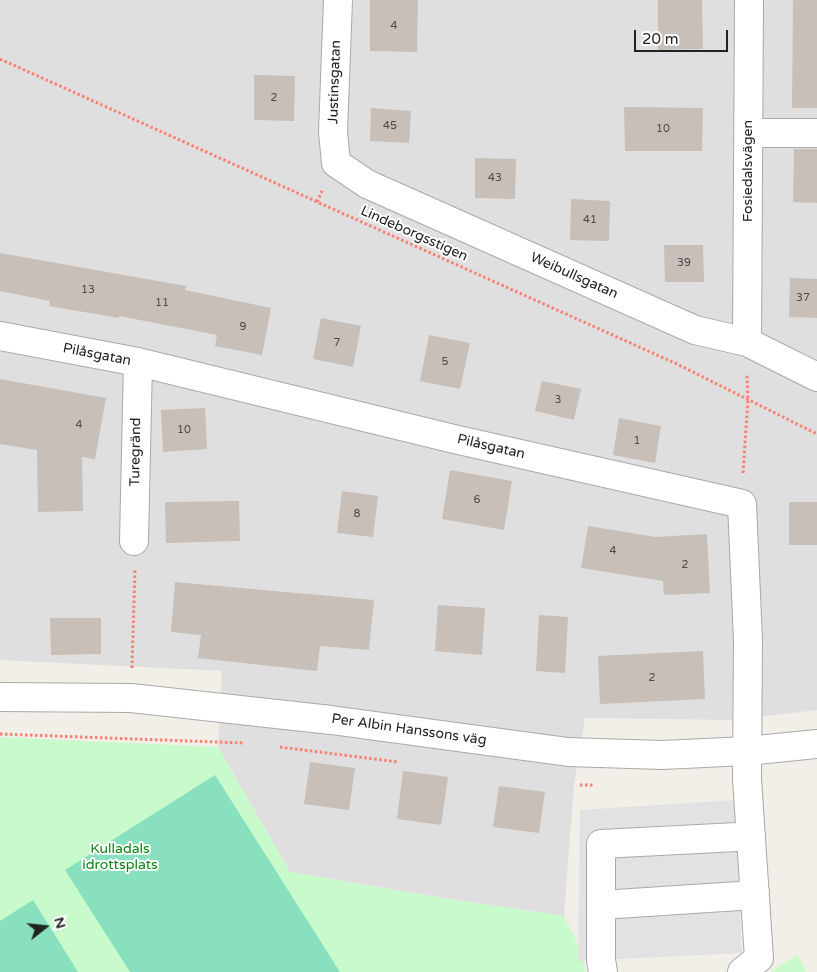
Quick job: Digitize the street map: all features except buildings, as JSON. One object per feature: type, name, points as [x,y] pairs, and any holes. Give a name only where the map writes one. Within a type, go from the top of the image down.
[{"type":"street","name":"Justinsgatan","points":[[336,163],[333,132],[338,0]]},
{"type":"street","name":"Fosiedalsvägen","points":[[747,342],[749,0]]},
{"type":"street","points":[[748,133],[817,133]]},
{"type":"street","name":"Weibullsgatan","points":[[336,163],[367,184],[695,330],[747,342],[817,376]]},
{"type":"street","name":"Pilåsgatan","points":[[0,336],[138,362],[454,439],[742,504]]},
{"type":"street","name":"Turegränd","points":[[134,541],[138,362]]},
{"type":"street","points":[[742,504],[748,640],[747,751],[760,958],[742,972]]},
{"type":"street","name":"Per Albin Hanssons väg","points":[[0,696],[131,698],[331,720],[568,752],[662,755],[747,751],[817,744]]},
{"type":"street","points":[[603,972],[601,960],[601,844],[737,837],[751,834]]},
{"type":"street","points":[[601,905],[739,896],[755,892]]},
{"type":"path","name":"Lindeborgsstigen","points":[[0,59],[668,360],[817,434]]},
{"type":"path","points":[[742,504],[748,400],[747,342]]},
{"type":"path","points":[[131,698],[135,588],[134,541]]},
{"type":"shaded area","points":[[0,0],[817,0],[817,710],[732,720],[585,718],[574,784],[564,916],[290,872],[218,747],[222,671],[0,660]]},
{"type":"shaded area","points":[[735,800],[742,953],[578,961],[580,810]]},
{"type":"green space","name":"Kulladals idrottsplats","points":[[0,737],[218,747],[290,872],[564,916],[581,950],[586,972],[0,972]]},
{"type":"green space","points":[[215,775],[340,972],[130,972],[65,870]]},
{"type":"green space","points":[[33,900],[78,972],[0,972],[0,921]]},
{"type":"green space","points":[[798,955],[807,972],[769,972]]}]
